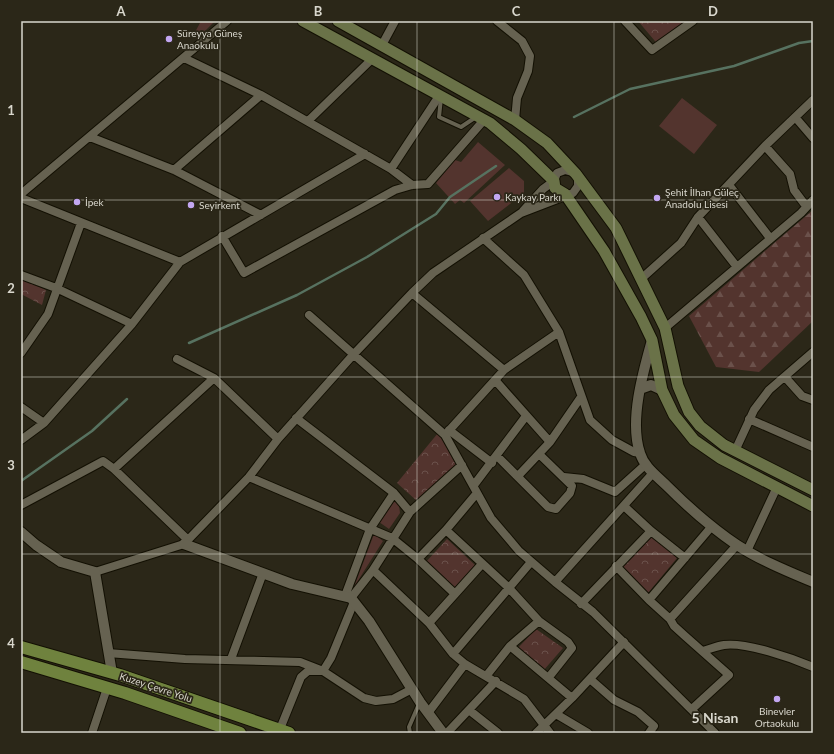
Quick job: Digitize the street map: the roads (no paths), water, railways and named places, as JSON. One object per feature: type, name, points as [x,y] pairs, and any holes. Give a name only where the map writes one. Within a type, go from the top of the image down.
[{"type":"main road","points":[[303,21],[480,118],[521,149],[554,180],[558,191],[565,194],[604,251],[641,317],[652,340],[662,390],[674,415],[694,440],[720,458],[813,506]]},
{"type":"main road","points":[[338,21],[516,120],[547,143],[575,175],[616,228],[665,328],[678,386],[689,412],[700,426],[724,445],[813,490]]},
{"type":"main road","name":"Kuzey Çevre Yolu","points":[[21,647],[112,672],[285,731]]},
{"type":"main road","name":"Kuzey Çevre Yolu","points":[[21,662],[107,688],[240,733]]},
{"type":"street","points":[[21,194],[228,21]]},
{"type":"street","points":[[382,45],[395,21]]},
{"type":"street","points":[[497,21],[507,27],[522,41],[530,56],[528,70],[517,98],[516,120]]},
{"type":"street","points":[[625,21],[652,50],[693,21]]},
{"type":"street","points":[[184,58],[308,121],[391,169],[412,185]]},
{"type":"street","points":[[308,121],[372,59]]},
{"type":"street","points":[[174,170],[261,96]]},
{"type":"street","points":[[391,169],[440,96]]},
{"type":"street","points":[[641,279],[681,243],[698,217],[730,185],[765,146],[813,100]]},
{"type":"street","points":[[795,117],[813,138]]},
{"type":"street","points":[[222,236],[244,273],[395,190],[412,185],[428,184],[480,118]]},
{"type":"street","points":[[90,137],[174,170],[261,215]]},
{"type":"street","points":[[765,146],[790,174],[794,190],[806,206]]},
{"type":"street","points":[[21,440],[44,423],[132,324],[180,262],[222,236],[365,154]]},
{"type":"street","points":[[21,532],[36,545],[61,562],[95,572],[186,542],[249,477],[296,418],[353,355],[433,273],[521,213],[576,190],[578,182],[575,175],[561,171],[521,213]]},
{"type":"street","points":[[730,185],[770,238]]},
{"type":"street","points":[[21,198],[180,262]]},
{"type":"street","points":[[665,328],[801,213],[813,200]]},
{"type":"street","points":[[698,217],[737,267]]},
{"type":"street","points":[[21,353],[48,314],[56,288],[81,223]]},
{"type":"street","points":[[483,238],[524,276],[559,332],[590,420],[612,440],[640,454]]},
{"type":"street","points":[[21,275],[56,288],[132,324]]},
{"type":"street","points":[[412,293],[504,370]]},
{"type":"street","points":[[309,315],[353,355],[447,432],[518,476],[548,507],[556,509],[570,493],[572,486],[564,476],[539,454]]},
{"type":"street","points":[[447,432],[504,370],[559,332]]},
{"type":"street","points":[[652,340],[641,379],[635,432],[640,454],[645,465],[712,526],[737,545],[813,582]]},
{"type":"street","points":[[735,451],[749,419],[768,390],[813,352]]},
{"type":"street","points":[[177,359],[214,378],[278,440]]},
{"type":"street","points":[[785,377],[802,396],[813,400]]},
{"type":"street","points":[[114,469],[214,378]]},
{"type":"street","points":[[495,380],[550,442]]},
{"type":"street","points":[[640,389],[651,385],[662,390]]},
{"type":"street","points":[[518,476],[550,442],[581,397]]},
{"type":"street","points":[[21,407],[44,423]]},
{"type":"street","points":[[418,559],[446,530],[526,416]]},
{"type":"street","points":[[296,418],[394,493],[410,512]]},
{"type":"street","points":[[749,419],[813,447]]},
{"type":"street","points":[[447,432],[462,465],[491,518],[531,562],[593,612],[715,733]]},
{"type":"street","points":[[21,506],[103,461],[114,469],[186,542],[292,584],[350,599],[384,643],[420,702],[443,733]]},
{"type":"street","points":[[350,599],[373,570],[410,512],[462,465]]},
{"type":"street","points":[[564,476],[583,480],[615,492],[645,465]]},
{"type":"street","points":[[555,582],[653,473]]},
{"type":"street","points":[[249,477],[392,538],[418,559],[454,593]]},
{"type":"street","points":[[747,551],[777,487]]},
{"type":"street","points":[[323,671],[331,658],[370,529],[394,493]]},
{"type":"street","points":[[624,506],[651,531],[685,558]]},
{"type":"street","points":[[649,600],[712,526]]},
{"type":"street","points":[[446,530],[508,587],[539,621],[568,642],[572,648],[549,677]]},
{"type":"street","points":[[582,604],[616,566],[651,531]]},
{"type":"street","points":[[670,619],[737,545]]},
{"type":"street","points":[[453,654],[508,587],[531,562]]},
{"type":"street","points":[[429,623],[454,593],[482,564]]},
{"type":"street","points":[[616,566],[670,619],[674,626],[684,636],[729,675],[692,709]]},
{"type":"street","points":[[373,570],[429,623],[453,654],[465,664],[487,675],[524,699],[550,733]]},
{"type":"street","points":[[95,572],[112,672]]},
{"type":"street","points":[[231,659],[263,573]]},
{"type":"street","points":[[487,675],[510,646],[539,621]]},
{"type":"street","points":[[536,733],[572,698],[624,642]]},
{"type":"street","points":[[703,651],[722,645],[734,645],[789,657],[813,667]]},
{"type":"street","points":[[510,646],[549,677],[572,698]]},
{"type":"street","points":[[108,653],[185,658],[300,662],[323,671],[364,698],[376,701],[393,698],[412,689]]},
{"type":"street","points":[[428,713],[465,664]]},
{"type":"street","points":[[285,731],[301,677],[308,671],[323,671]]},
{"type":"street","points":[[590,679],[614,700],[638,712],[654,726],[649,733]]},
{"type":"street","points":[[447,733],[496,681]]},
{"type":"street","points":[[92,733],[107,688]]},
{"type":"street","points":[[469,710],[498,733]]},
{"type":"street","points":[[556,714],[585,732]]},
{"type":"lane","points":[[440,96],[440,117],[461,127],[480,118]]},
{"type":"lane","points":[[410,733],[409,727],[420,702]]},
{"type":"waterway","points":[[574,117],[630,89],[734,66],[799,43],[813,41]]},
{"type":"waterway","points":[[189,343],[297,295],[367,257],[436,214],[450,197],[496,166]]},
{"type":"waterway","points":[[21,481],[92,431],[127,399]]},
{"type":"place","name":"Süreyya Güneş Anaokulu","points":[[169,39]]},
{"type":"place","name":"Kaykay Parkı","points":[[497,197]]},
{"type":"place","name":"Şehit İlhan Güleç Anadolu Lisesi","points":[[657,198]]},
{"type":"place","name":"İpek","points":[[77,202]]},
{"type":"place","name":"Seyirkent","points":[[191,205]]},
{"type":"place","name":"Binevler Ortaokulu","points":[[777,699]]},
{"type":"district","name":"5 Nisan","points":[[715,717]]}]
